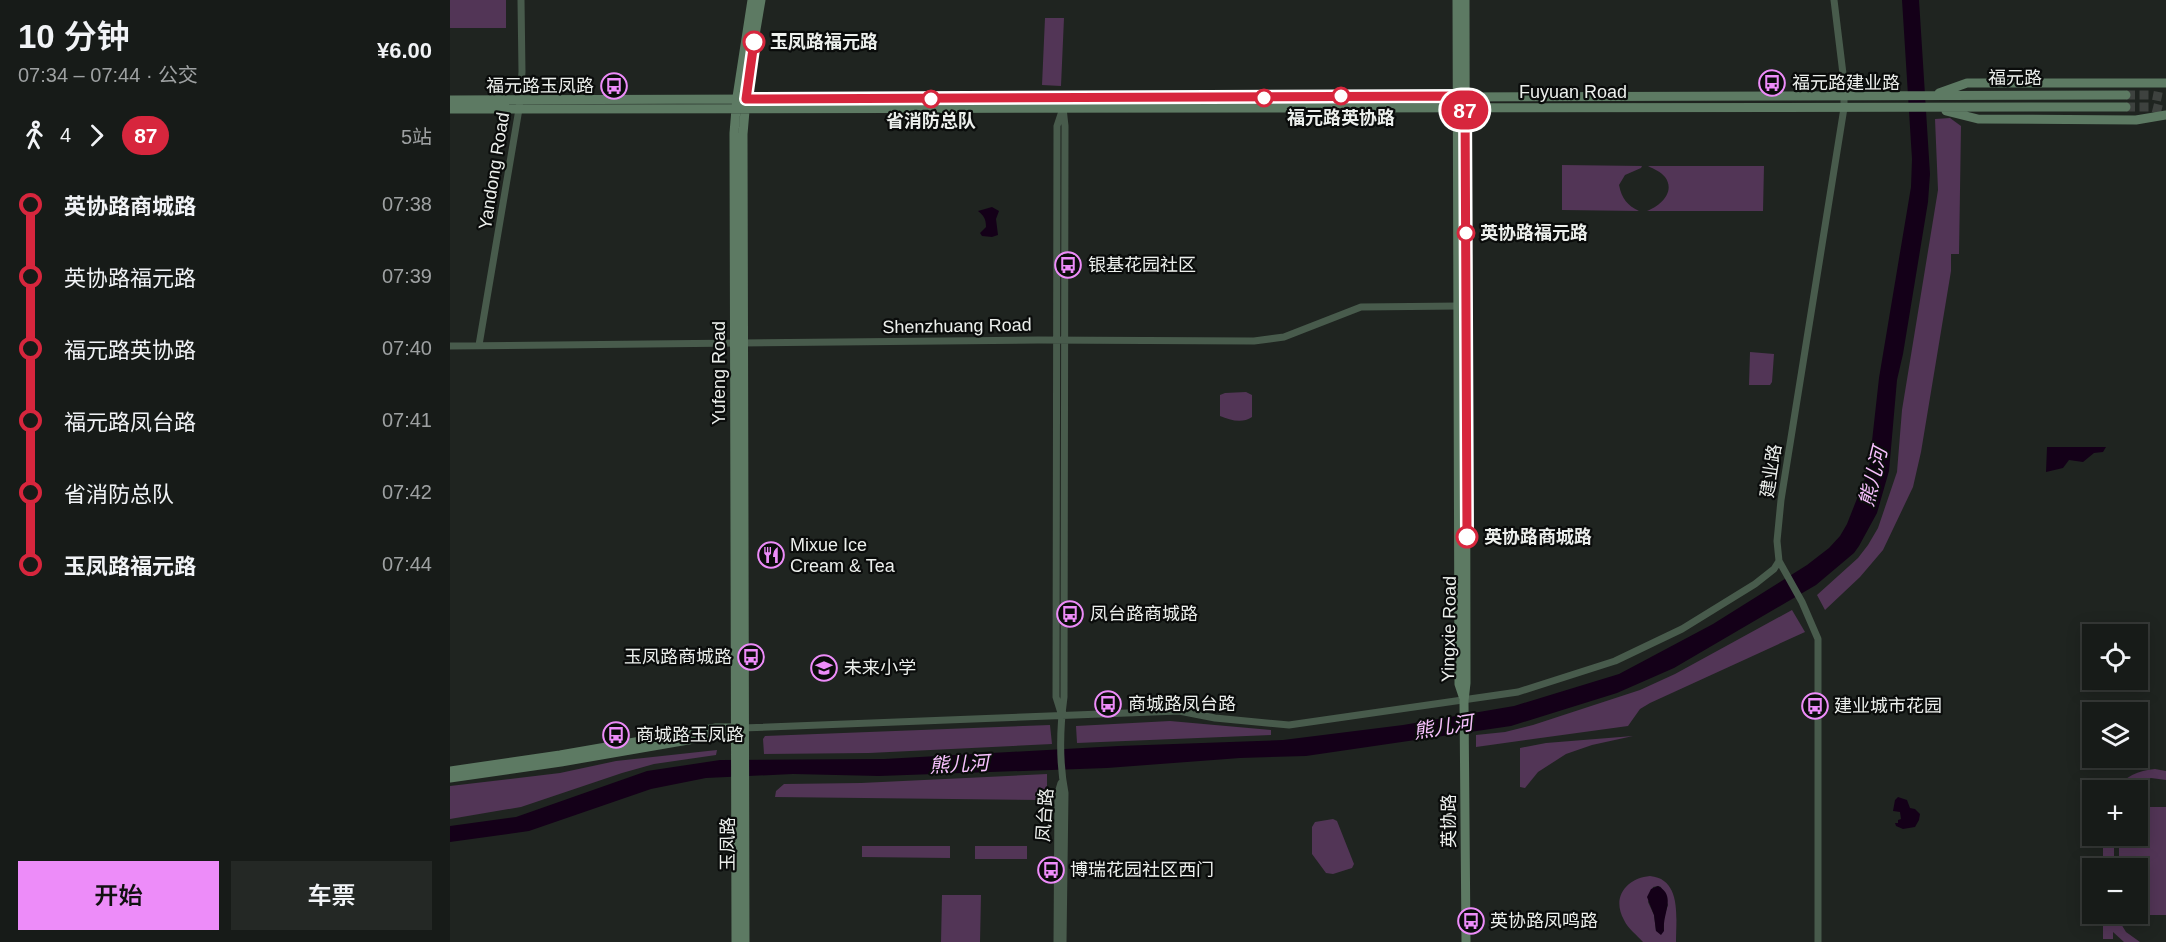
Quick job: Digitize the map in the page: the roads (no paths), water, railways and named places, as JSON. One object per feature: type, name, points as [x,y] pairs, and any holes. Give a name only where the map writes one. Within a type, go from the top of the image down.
[{"type":"street","name":"Yandong Road","points":[[479,345],[520,104],[521,0]]},
{"type":"street","name":"Yufeng Road","points":[[740,747],[741,104],[752,0]]},
{"type":"street","name":"Yufeng Road","points":[[741,104],[761,0]]},
{"type":"street","name":"Yingxie Road","points":[[1457,0],[1461,96],[1459,684],[1464,704]]},
{"type":"street","name":"Yingxie Road","points":[[1461,96],[1465,0]]},
{"type":"street","name":"建业路","points":[[1818,942],[1819,649],[1817,634],[1779,561],[1778,541],[1781,500],[1844,108],[1845,95],[1834,0]]},
{"type":"street","points":[[1931,95],[1967,83],[2166,83]]},
{"type":"street","name":"福元路","points":[[1904,95],[2126,94]]},
{"type":"street","name":"Fuyuan Road","points":[[450,100],[520,104],[741,104],[1461,96],[1904,95]]},
{"type":"street","name":"Fuyuan Road","points":[[450,109],[520,104]]},
{"type":"street","name":"Fuyuan Road","points":[[741,104],[1063,108],[1905,107]]},
{"type":"street","name":"福元路","points":[[1905,107],[2126,107]]},
{"type":"street","points":[[1930,107],[1978,119],[2136,120],[2166,115]]},
{"type":"street","points":[[1062,780],[1062,716],[1056,697],[1061,340],[1057,126],[1063,108]]},
{"type":"street","name":"Yingxie Road","points":[[1461,108],[1467,507],[1464,704]]},
{"type":"street","name":"Shenzhuang Road","points":[[450,346],[1061,340],[1254,341],[1284,337],[1360,307],[1459,306]]},
{"type":"street","points":[[450,771],[716,728],[1179,711],[1215,718],[1290,724],[1464,704],[1518,692],[1615,661],[1682,629],[1755,584],[1779,561]]},
{"type":"street","name":"英协路","points":[[1464,704],[1466,942]]},
{"type":"street","points":[[450,778],[717,735],[740,728]]},
{"type":"street","name":"玉凤路","points":[[736,942],[740,747]]},
{"type":"street","name":"凤台路","points":[[1056,942],[1058,793],[1062,780]]},
{"type":"street","name":"凤台路","points":[[1062,780],[1065,793],[1063,942]]},
{"type":"street","name":"玉凤路","points":[[740,788],[745,942]]},
{"type":"water","name":"熊儿河","points":[[1902,0],[1919,0],[1930,174],[1928,202],[1897,380],[1889,471],[1877,513],[1854,553],[1816,585],[1674,668],[1617,693],[1511,726],[1306,756],[1240,758],[1107,768],[879,776],[793,774],[706,778],[651,789],[529,831],[450,842],[450,826],[516,817],[647,771],[720,760],[884,759],[1118,746],[1283,740],[1403,725],[1514,706],[1619,674],[1713,624],[1807,565],[1829,548],[1847,524],[1869,468],[1879,378],[1911,187],[1912,159]]},
{"type":"water","points":[[992,207],[999,211],[996,219],[998,235],[982,236],[980,233],[986,227],[983,215],[978,211]]},
{"type":"water","points":[[2047,447],[2106,447],[2103,452],[2094,453],[2083,462],[2069,460],[2063,468],[2046,472]]},
{"type":"water","points":[[1898,797],[1907,800],[1910,808],[1920,814],[1915,827],[1903,829],[1896,826],[1895,823],[1901,819],[1900,812],[1893,811],[1895,800]]},
{"type":"water","points":[[1658,886],[1664,890],[1668,900],[1664,931],[1661,935],[1656,931],[1654,915],[1647,897],[1651,889]]},
{"type":"tunnel","points":[[2126,95],[2151,95],[2166,98]]},
{"type":"tunnel","points":[[2126,107],[2150,107],[2166,111]]},
{"type":"place","name":"玉凤路福元路","points":[[754,42]]},
{"type":"place","name":"福元路建业路","points":[[1772,83]]},
{"type":"place","name":"福元路玉凤路","points":[[614,86]]},
{"type":"place","name":"福元路英协路","points":[[1341,96]]},
{"type":"place","name":"省消防总队","points":[[931,99]]},
{"type":"place","name":"英协路福元路","points":[[1466,233]]},
{"type":"place","name":"银基花园社区","points":[[1068,265]]},
{"type":"place","name":"英协路商城路","points":[[1467,537]]},
{"type":"place","name":"Mixue Ice Cream & Tea","points":[[771,555]]},
{"type":"place","name":"凤台路商城路","points":[[1070,614]]},
{"type":"place","name":"玉凤路商城路","points":[[751,657]]},
{"type":"place","name":"未来小学","points":[[824,668]]},
{"type":"place","name":"商城路凤台路","points":[[1108,704]]},
{"type":"place","name":"建业城市花园","points":[[1815,706]]},
{"type":"place","name":"商城路玉凤路","points":[[616,735]]},
{"type":"place","name":"博瑞花园社区西门","points":[[1051,870]]},
{"type":"place","name":"英协路凤鸣路","points":[[1471,921]]}]
